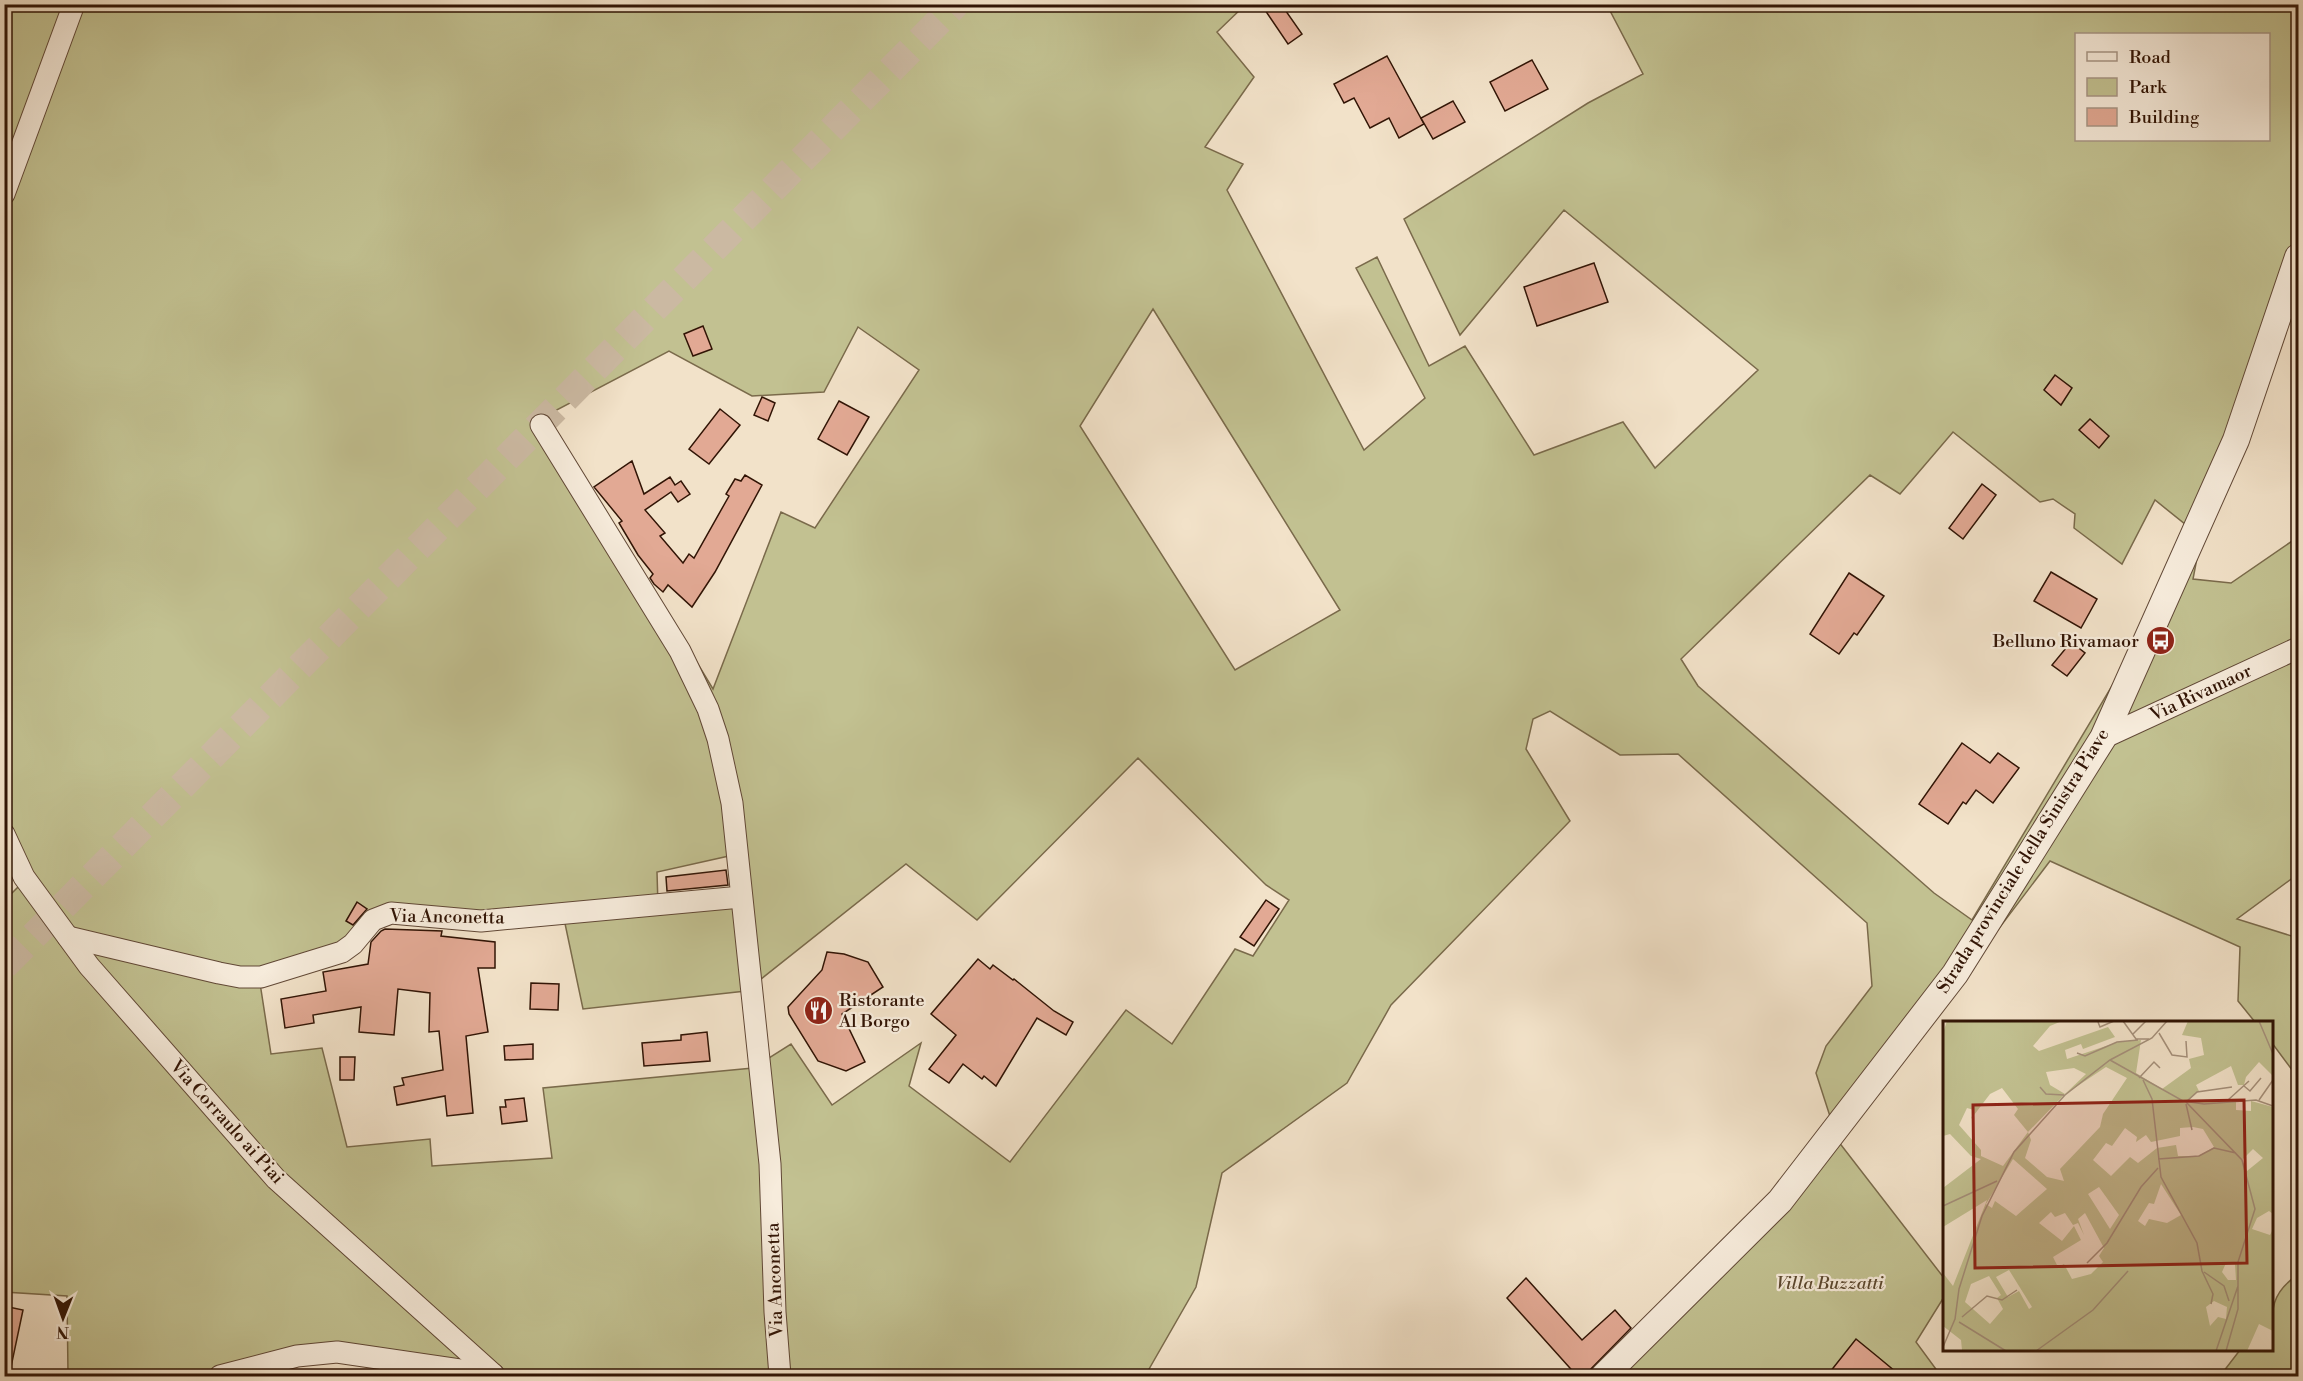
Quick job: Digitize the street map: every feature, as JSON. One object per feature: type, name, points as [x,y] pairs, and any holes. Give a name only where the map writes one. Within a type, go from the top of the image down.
[{"type":"street","points":[[4,194],[74,4]]},
{"type":"street","name":"Strada provinciale della Sinistra Piave","points":[[1604,1377],[1780,1201],[1955,974],[2103,738],[2236,440],[2298,257]]},
{"type":"street","name":"Via Anconetta","points":[[541,425],[614,542],[696,681],[718,739],[726,770],[735,826],[770,1164],[775,1312],[780,1377]]},
{"type":"street","name":"Via Rivamaor","points":[[2103,738],[2298,648]]},
{"type":"street","name":"Via Corraulo ai Piai","points":[[4,834],[24,877],[95,973],[276,1179],[497,1375]]},
{"type":"street","name":"Via Anconetta","points":[[68,937],[219,973],[240,977],[261,977],[342,952],[353,944],[373,920],[391,913],[481,921],[741,897]]},
{"type":"street","points":[[220,1377],[297,1356],[337,1352],[497,1375]]},
{"type":"green space","points":[[4,5],[1245,5],[1217,32],[1254,77],[1205,147],[1243,164],[1227,190],[1364,450],[1425,398],[1356,268],[1377,257],[1429,366],[1465,346],[1534,455],[1623,422],[1655,468],[1758,370],[1564,210],[1460,335],[1404,219],[1588,103],[1643,74],[1607,5],[2298,5],[2298,292],[2201,537],[2193,579],[2231,583],[2298,537],[2298,874],[2237,919],[2298,938],[2298,1078],[2273,1044],[2273,1021],[2254,1021],[2238,1001],[2240,947],[2050,861],[1838,1141],[1816,1073],[1826,1046],[1872,986],[1867,923],[1678,754],[1620,755],[1550,711],[1533,719],[1526,749],[1570,821],[1391,1005],[1347,1083],[1222,1173],[1196,1287],[1145,1376],[468,1376],[382,1354],[147,1376],[68,1373],[67,1296],[4,1292],[5,900],[28,877],[4,819]],"holes":[[[1153,309],[1340,610],[1235,670],[1080,426]],[[858,327],[919,370],[815,528],[781,512],[713,689],[547,415],[669,351],[752,396],[824,392]],[[1953,432],[2040,502],[2053,499],[2075,514],[2074,528],[2122,564],[2155,500],[2201,537],[1972,920],[1934,893],[1698,686],[1681,659],[1870,475],[1900,494]],[[1138,758],[1266,885],[1289,900],[1253,956],[1235,949],[1172,1044],[1126,1010],[1010,1162],[909,1086],[921,1043],[832,1105],[791,1044],[753,1068],[543,1088],[552,1158],[432,1166],[430,1139],[347,1147],[322,1048],[271,1054],[260,983],[395,919],[563,914],[583,1009],[746,991],[906,864],[977,920]],[[738,854],[742,899],[658,906],[657,872]]]},
{"type":"green space","name":"Villa Buzzatti","points":[[1838,1141],[1943,1277],[1943,1299],[1916,1342],[1941,1376],[1605,1376]]},
{"type":"green space","points":[[2298,1275],[2298,1324],[2293,1341],[2298,1343],[2298,1376],[2220,1376],[2239,1351],[2273,1351],[2273,1307],[2276,1298],[2288,1282]]},
{"type":"building","points":[[1261,4],[1281,4],[1302,34],[1288,44]]},
{"type":"building","points":[[1387,56],[1424,124],[1399,138],[1389,118],[1370,128],[1354,98],[1344,103],[1334,84]]},
{"type":"building","points":[[1532,60],[1548,89],[1505,111],[1490,82]]},
{"type":"building","points":[[1453,101],[1465,122],[1433,139],[1421,118]]},
{"type":"building","points":[[1594,263],[1608,302],[1537,326],[1524,287]]},
{"type":"building","points":[[703,326],[712,349],[693,356],[684,334]]},
{"type":"building","points":[[2055,375],[2072,388],[2061,405],[2044,390]]},
{"type":"building","points":[[762,397],[775,403],[768,421],[754,415]]},
{"type":"building","points":[[839,401],[869,417],[847,455],[818,439]]},
{"type":"building","points":[[720,409],[740,425],[709,464],[689,449]]},
{"type":"building","points":[[2090,419],[2109,436],[2099,448],[2079,430]]},
{"type":"building","points":[[632,461],[644,494],[670,477],[675,485],[681,481],[690,494],[678,502],[671,492],[645,510],[665,533],[660,536],[683,563],[689,554],[694,558],[729,496],[726,494],[735,479],[741,481],[745,475],[762,485],[715,572],[692,607],[668,585],[663,592],[654,584],[650,578],[653,574],[638,555],[619,523],[622,521],[594,487]]},
{"type":"building","points":[[1982,484],[1996,495],[1963,539],[1949,528]]},
{"type":"building","points":[[2051,572],[2097,599],[2081,628],[2034,601]]},
{"type":"building","points":[[1849,573],[1884,596],[1857,635],[1854,633],[1839,654],[1810,634]]},
{"type":"building","points":[[2071,642],[2085,653],[2067,676],[2052,665]]},
{"type":"building","points":[[1962,743],[1990,763],[1998,753],[2019,768],[1993,803],[1976,790],[1966,804],[1963,802],[1948,824],[1919,804]]},
{"type":"building","points":[[726,870],[728,885],[667,891],[666,877]]},
{"type":"building","points":[[1266,900],[1279,909],[1254,946],[1240,937]]},
{"type":"building","points":[[357,902],[367,909],[353,925],[346,921]]},
{"type":"building","points":[[385,929],[442,931],[441,936],[495,942],[495,968],[478,968],[488,1032],[466,1036],[473,1113],[447,1116],[445,1096],[397,1105],[394,1087],[404,1085],[402,1078],[443,1070],[439,1031],[429,1032],[430,993],[398,989],[394,1035],[359,1032],[361,1007],[313,1015],[314,1023],[285,1028],[281,999],[326,991],[323,972],[368,964],[371,942]]},
{"type":"building","name":"Ristorante Al Borgo","points":[[827,952],[844,954],[868,962],[883,987],[842,1014],[865,1062],[846,1071],[818,1061],[789,1014],[788,1007],[822,970]]},
{"type":"building","points":[[978,959],[990,969],[993,965],[1054,1011],[1073,1022],[1066,1035],[1037,1018],[996,1086],[984,1076],[982,1079],[963,1064],[949,1083],[929,1069],[956,1035],[931,1014]]},
{"type":"building","points":[[531,983],[559,984],[558,1010],[530,1009]]},
{"type":"building","points":[[707,1032],[710,1061],[644,1066],[642,1043],[681,1040],[681,1035]]},
{"type":"building","points":[[533,1044],[533,1059],[505,1060],[504,1046]]},
{"type":"building","points":[[340,1057],[355,1057],[354,1080],[340,1080]]},
{"type":"building","points":[[524,1098],[527,1121],[502,1124],[500,1107],[506,1107],[505,1100]]},
{"type":"building","points":[[1526,1278],[1582,1340],[1615,1310],[1631,1328],[1583,1377],[1578,1377],[1507,1298]]},
{"type":"building","points":[[4,1306],[23,1310],[11,1367],[4,1366]]},
{"type":"building","points":[[1856,1339],[1878,1357],[1902,1377],[1826,1377]]},
{"type":"tunnel","points":[[4,966],[956,4]]},
{"type":"place","name":"Belluno Rivamaor","points":[[2160,641]]},
{"type":"place","name":"Ristorante Al Borgo","points":[[818,1010]]}]
